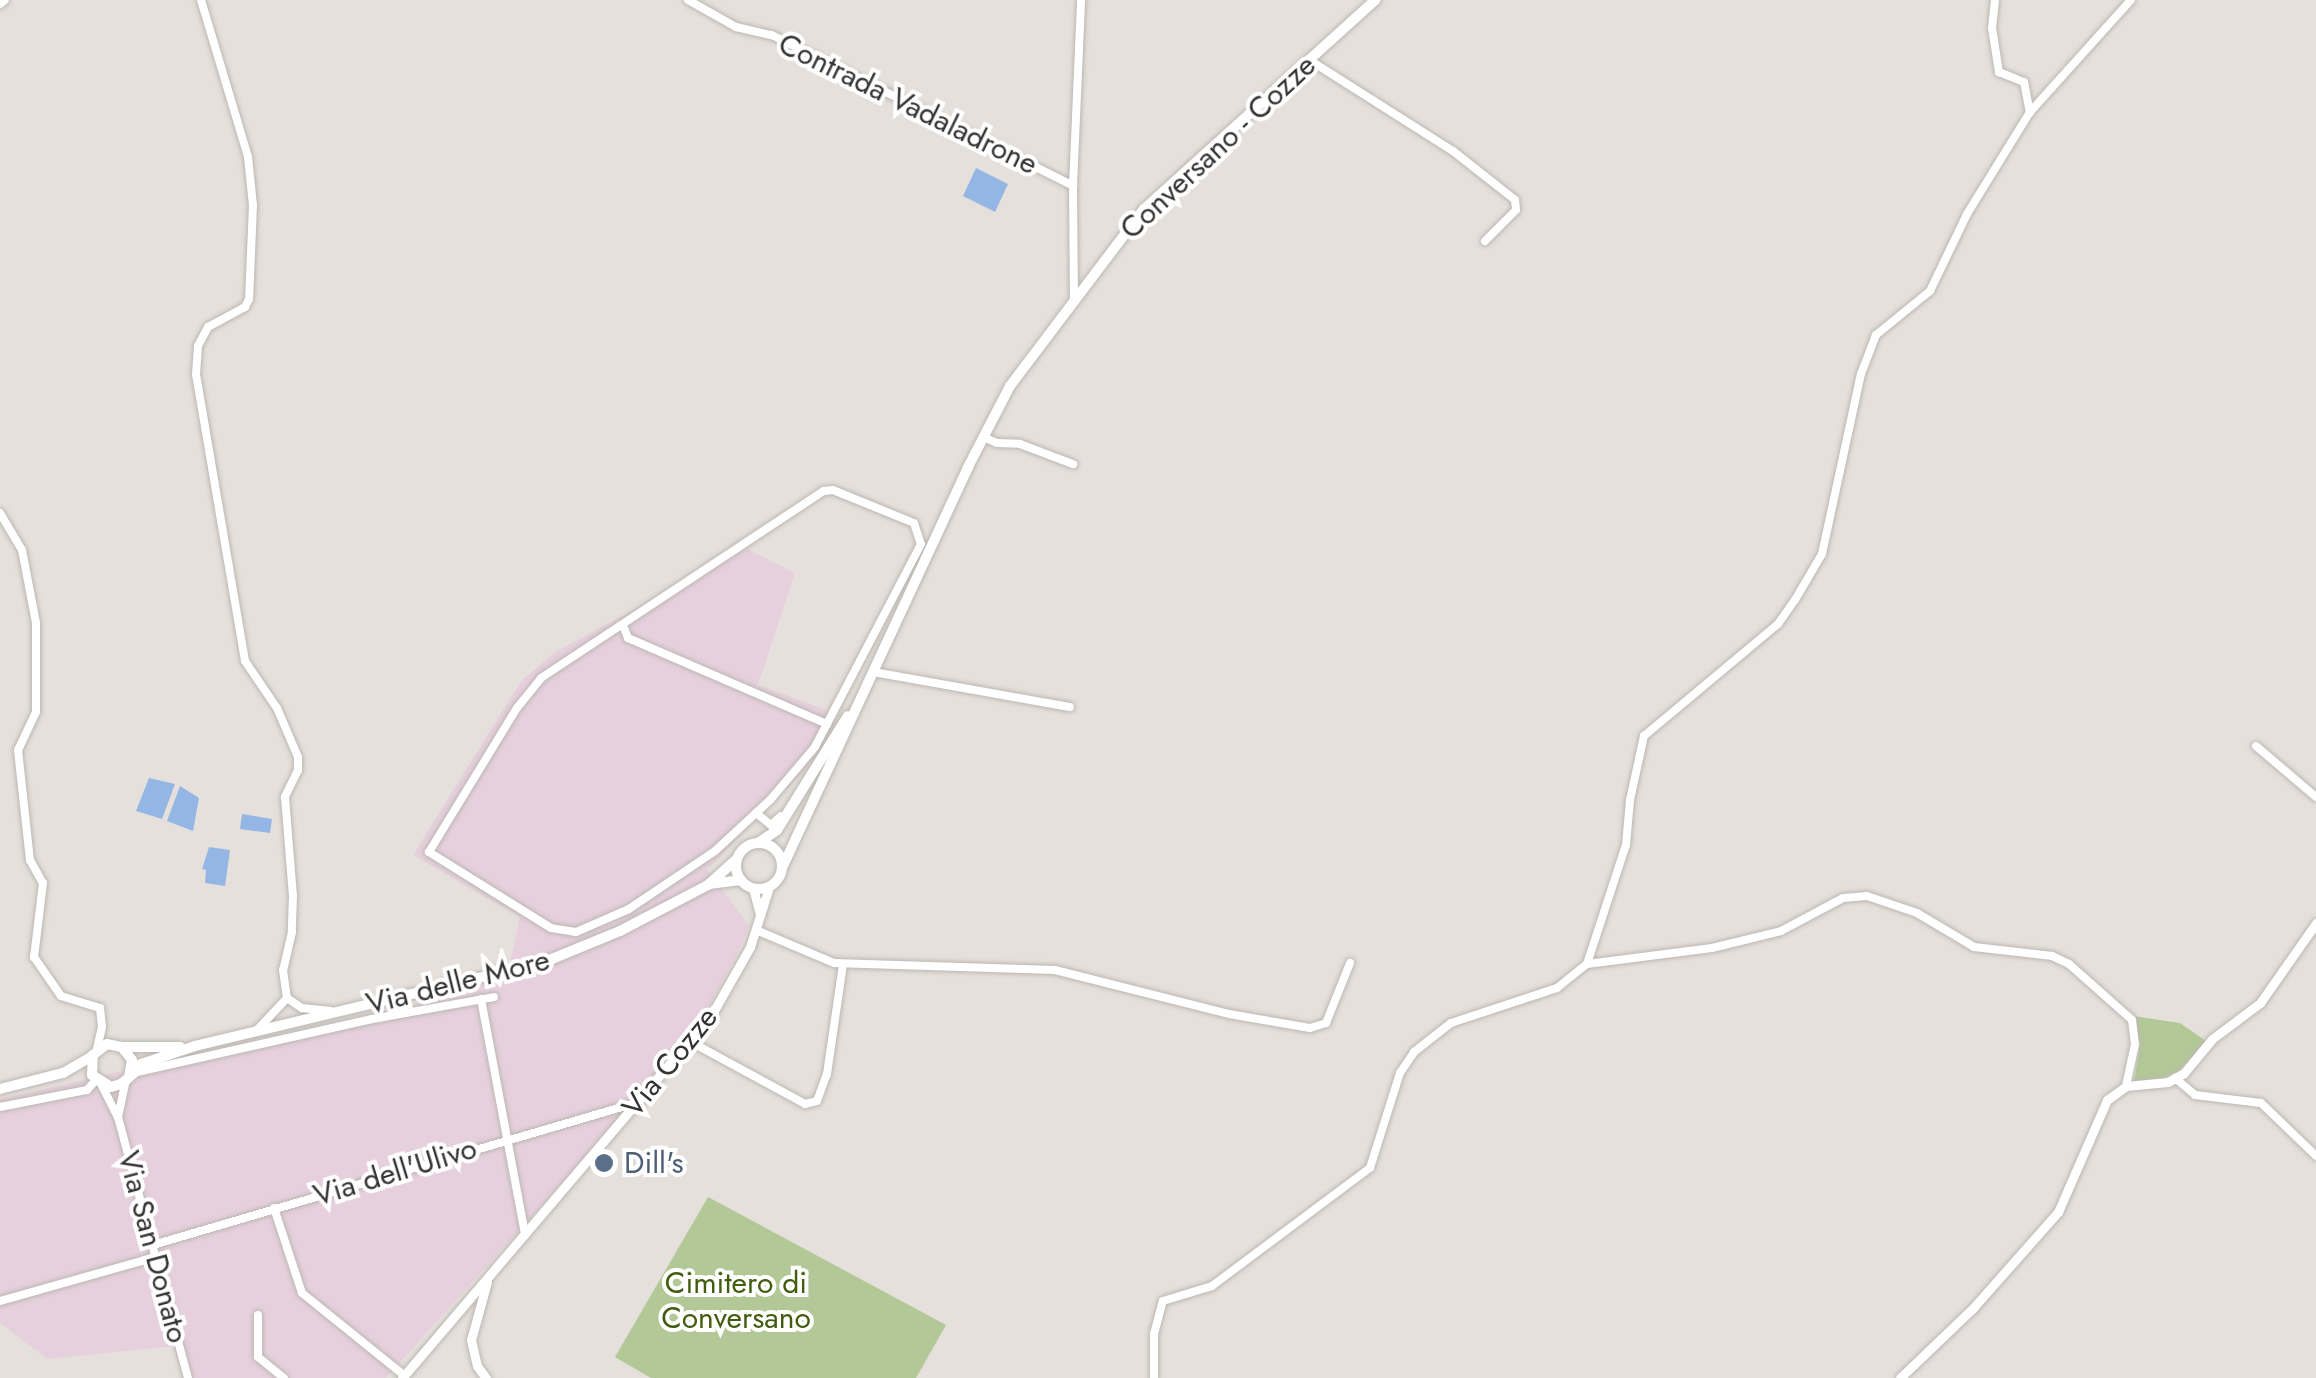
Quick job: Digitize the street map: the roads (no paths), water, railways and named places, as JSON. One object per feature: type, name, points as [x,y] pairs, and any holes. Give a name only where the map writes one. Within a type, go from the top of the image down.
[{"type":"main road","name":"Conversano - Cozze","points":[[873,672],[1010,386],[1144,210],[1375,0]]},
{"type":"main road","points":[[708,884],[744,848],[777,830],[873,672]]},
{"type":"main road","points":[[708,884],[740,880],[753,888],[769,887],[779,879],[873,672]]},
{"type":"main road","points":[[758,842],[773,847],[783,866]]},
{"type":"main road","points":[[736,860],[740,880]]},
{"type":"main road","name":"Via delle More","points":[[196,1046],[542,963],[604,938],[708,884]]},
{"type":"main road","points":[[120,1046],[132,1060],[130,1077]]},
{"type":"main road","points":[[0,1089],[62,1073],[95,1052],[120,1046],[196,1046]]},
{"type":"main road","points":[[62,1073],[111,1086],[130,1077],[142,1064],[196,1046]]},
{"type":"main road","points":[[95,1052],[96,1080]]},
{"type":"street","points":[[201,0],[248,157],[253,216],[249,299],[245,307],[208,327],[198,346],[196,374],[245,661],[278,708],[298,756],[295,778],[285,796],[293,896],[292,932],[283,970],[287,998],[302,1008],[340,1012]]},
{"type":"street","name":"Contrada Vadaladrone","points":[[688,0],[736,27],[772,35],[1073,186]]},
{"type":"street","points":[[1074,301],[1073,186],[1081,0]]},
{"type":"street","points":[[1994,0],[1992,28],[1999,72],[2024,82],[2030,112]]},
{"type":"street","points":[[1587,964],[1626,845],[1644,736],[1778,624],[1805,585],[1822,554],[1828,511],[1870,347],[1885,325],[1936,282],[1967,214],[2030,112],[2130,0]]},
{"type":"street","points":[[1311,61],[1453,151],[1515,200],[1516,210],[1485,241]]},
{"type":"street","points":[[983,437],[997,443],[1020,444],[1073,464]]},
{"type":"street","points":[[842,490],[914,523],[921,544],[815,747],[756,813],[718,848],[630,909],[576,932],[551,928],[429,852],[530,690],[556,667],[624,628],[634,615],[824,491],[842,490]]},
{"type":"street","points":[[0,512],[22,550],[36,623],[36,712],[18,750],[30,860],[43,883],[34,956],[62,996],[100,1008],[102,1027],[95,1052]]},
{"type":"street","points":[[624,628],[628,638],[827,724]]},
{"type":"street","points":[[873,672],[1070,707]]},
{"type":"street","points":[[2256,746],[2316,798]]},
{"type":"street","points":[[756,813],[764,824],[778,822],[824,756]]},
{"type":"street","points":[[718,848],[736,860]]},
{"type":"street","points":[[718,848],[721,872]]},
{"type":"street","name":"Via Cozze","points":[[404,1377],[690,1042],[738,972],[769,887]]},
{"type":"street","points":[[753,888],[760,916]]},
{"type":"street","points":[[1154,1378],[1154,1334],[1163,1300],[1212,1286],[1370,1168],[1400,1073],[1414,1052],[1451,1023],[1557,988],[1587,964],[1712,948],[1781,931],[1844,898],[1866,896],[1917,914],[1974,947],[2052,956],[2069,964],[2132,1020],[2135,1044],[2126,1086]]},
{"type":"street","points":[[1900,1378],[1973,1308],[2058,1212],[2107,1100],[2126,1086],[2175,1078],[2212,1039],[2260,1004],[2316,923]]},
{"type":"street","points":[[756,930],[843,964],[1055,970],[1229,1014],[1319,1029],[1326,1023],[1350,962]]},
{"type":"street","points":[[690,1042],[806,1104],[817,1100],[827,1074],[843,964]]},
{"type":"street","points":[[118,1117],[130,1077],[494,997]]},
{"type":"street","points":[[254,1032],[287,998]]},
{"type":"street","points":[[481,999],[525,1235]]},
{"type":"street","points":[[102,1027],[120,1046]]},
{"type":"street","points":[[2175,1078],[2195,1094],[2261,1103],[2316,1156]]},
{"type":"street","points":[[0,1107],[87,1090],[96,1080]]},
{"type":"street","name":"Via San Donato","points":[[96,1080],[118,1117],[188,1378]]},
{"type":"street","name":"Via dell'Ulivo","points":[[153,1245],[638,1102]]},
{"type":"street","points":[[274,1208],[302,1293],[404,1377]]},
{"type":"street","points":[[0,1301],[156,1257]]},
{"type":"street","points":[[486,1378],[477,1366],[471,1340],[490,1276]]},
{"type":"street","points":[[258,1314],[258,1357],[284,1378]]},
{"type":"water","points":[[976,168],[1008,184],[995,212],[963,196]]},
{"type":"water","points":[[149,778],[175,784],[162,819],[136,811]]},
{"type":"water","points":[[180,786],[199,798],[193,831],[167,821]]},
{"type":"water","points":[[242,814],[272,819],[270,833],[240,829]]},
{"type":"water","points":[[209,847],[230,850],[225,886],[205,883],[206,870],[202,869]]},
{"type":"place","name":"Dill's","points":[[604,1163]]},
{"type":"park label","name":"Cimitero di Conversano","points":[[736,1300]]}]
